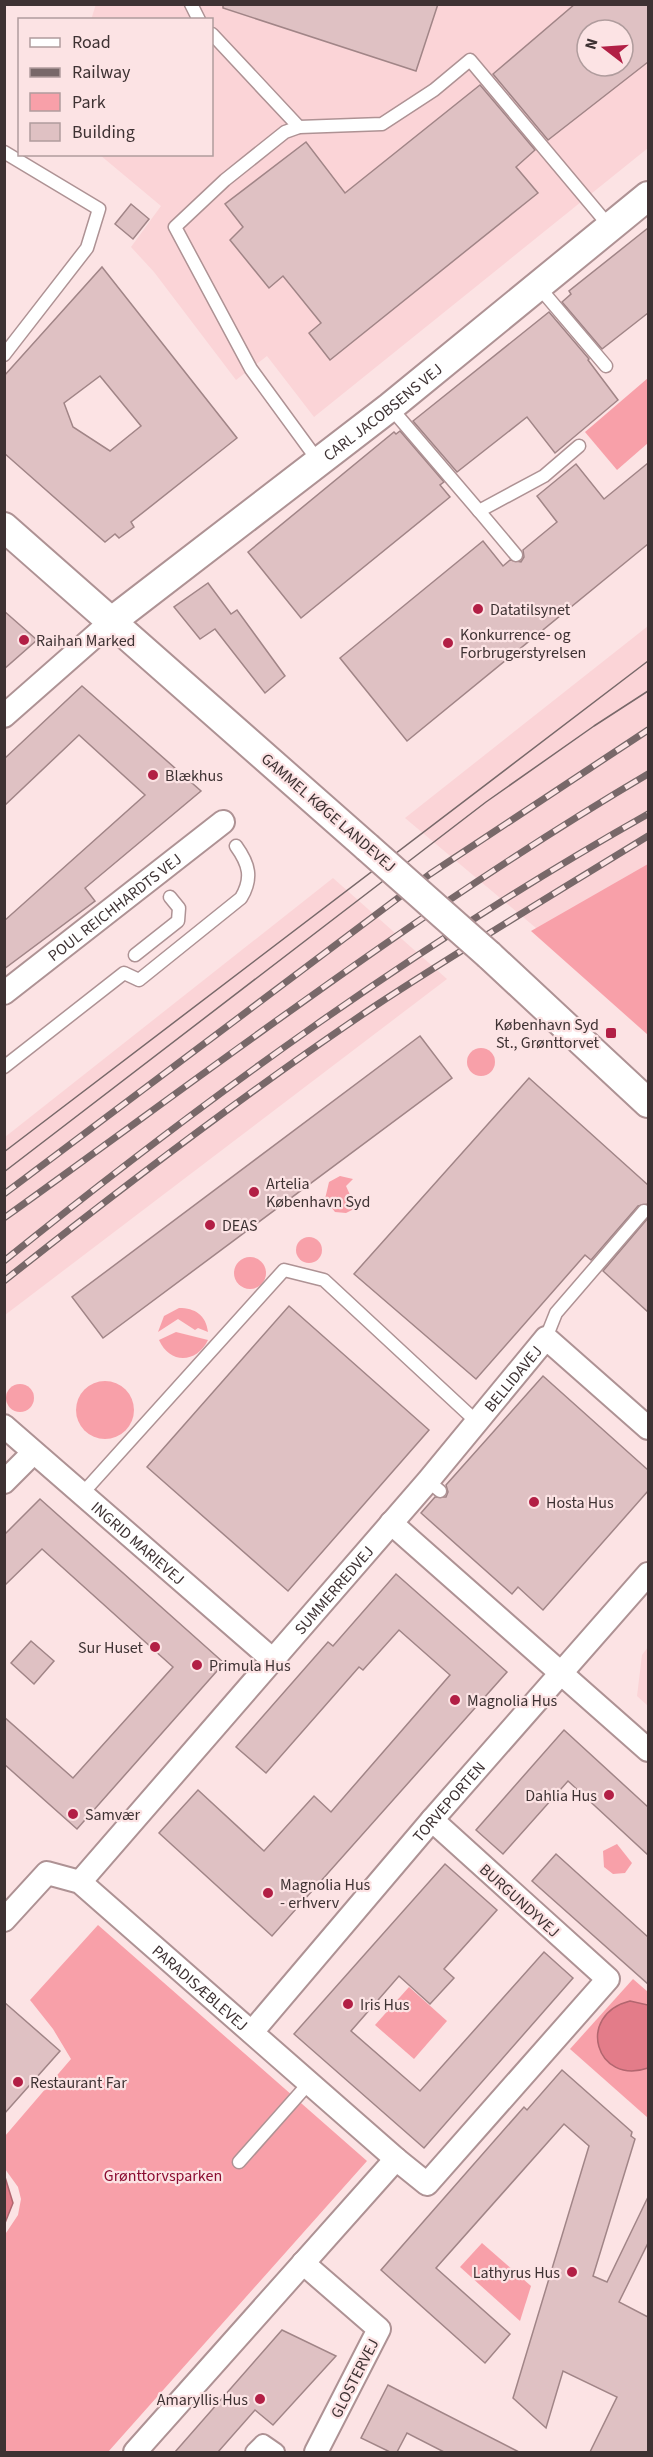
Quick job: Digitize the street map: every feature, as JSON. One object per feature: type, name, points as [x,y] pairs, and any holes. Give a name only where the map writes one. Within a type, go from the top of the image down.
[{"type":"street","name":"CARL JACOBSENS VEJ","points":[[112,621],[390,407],[648,196]]},
{"type":"street","name":"GAMMEL KØGE LANDEVEJ","points":[[4,527],[489,955],[648,1103]]},
{"type":"street","points":[[4,716],[112,621]]},
{"type":"street","name":"POUL REICHHARDTS VEJ","points":[[4,993],[223,822]]},
{"type":"street","name":"BELLIDAVEJ","points":[[392,1523],[434,1486],[477,1422],[546,1338],[648,1428]]},
{"type":"street","name":"INGRID MARIEVEJ","points":[[4,1426],[273,1660]]},
{"type":"street","points":[[4,1482],[33,1453]]},
{"type":"street","points":[[392,1523],[648,1750]]},
{"type":"street","name":"SUMMERREDVEJ","points":[[80,1882],[392,1523]]},
{"type":"street","name":"TORVEPORTEN","points":[[252,2032],[432,1820],[648,1574]]},
{"type":"street","name":"BURGUNDYVEJ","points":[[432,1820],[608,1979]]},
{"type":"street","name":"PARADISÆBLEVEJ","points":[[4,1920],[47,1873],[80,1882],[427,2184],[608,1979]]},
{"type":"street","points":[[135,2452],[396,2158]]},
{"type":"street","name":"GLOSTERVEJ","points":[[303,2263],[379,2329],[316,2452]]},
{"type":"street","points":[[254,2452],[263,2443],[276,2452]]},
{"type":"lane","points":[[191,4],[198,18]]},
{"type":"lane","points":[[213,35],[299,127]]},
{"type":"lane","points":[[319,462],[250,369],[175,227],[225,180],[285,132],[299,127],[382,124],[434,90],[470,60],[610,227]]},
{"type":"lane","points":[[4,153],[99,209],[87,248],[4,355]]},
{"type":"lane","points":[[538,286],[606,366]]},
{"type":"lane","points":[[390,407],[516,555]]},
{"type":"lane","points":[[479,511],[544,476],[579,446]]},
{"type":"lane","points":[[4,1067],[124,973],[139,980],[240,898],[248,886],[249,874],[246,859],[236,846]]},
{"type":"lane","points":[[135,955],[178,921],[179,908],[170,897]]},
{"type":"lane","points":[[546,1338],[556,1313],[645,1211]]},
{"type":"lane","points":[[81,1495],[284,1270],[324,1280],[477,1422]]},
{"type":"lane","points":[[238,2162],[309,2083]]},
{"type":"shaded area","points":[[96,4],[648,5],[648,148],[314,417],[267,356],[236,380],[154,272],[131,247],[161,206],[101,156],[213,156],[213,18],[92,18]]},
{"type":"shaded area","points":[[648,626],[648,1032],[536,928],[405,818]]},
{"type":"shaded area","points":[[333,878],[447,979],[5,1315],[5,1137]]},
{"type":"shaded area","points":[[648,1647],[648,1706],[637,1696],[642,1655]]},
{"type":"shaded area","points":[[630,2001],[648,2005],[648,2068],[630,2071],[616,2067],[605,2058],[599,2047],[598,2033],[602,2020],[613,2009]]},
{"type":"shaded area","points":[[5,2177],[13,2203],[5,2223]]},
{"type":"green space","points":[[648,378],[648,443],[617,470],[585,432]]},
{"type":"green space","points":[[648,864],[648,1035],[531,931]]},
{"type":"green space","points":[[481,1048],[491,1052],[495,1062],[491,1072],[481,1076],[471,1072],[467,1062],[471,1052]]},
{"type":"green space","points":[[340,1176],[353,1179],[346,1186],[356,1208],[346,1213],[335,1212],[325,1199],[329,1182]]},
{"type":"green space","points":[[309,1237],[318,1241],[322,1250],[318,1259],[309,1263],[300,1259],[296,1250],[300,1241]]},
{"type":"green space","points":[[250,1257],[261,1262],[266,1273],[261,1284],[250,1289],[239,1284],[234,1273],[239,1262]]},
{"type":"green space","points":[[179,1308],[190,1309],[199,1314],[205,1321],[208,1332],[198,1328],[195,1330],[178,1319],[158,1332],[164,1316]]},
{"type":"green space","points":[[176,1332],[208,1340],[203,1348],[191,1357],[176,1357],[164,1348],[159,1340]]},
{"type":"green space","points":[[105,1381],[121,1386],[129,1394],[134,1410],[129,1426],[121,1434],[105,1439],[89,1434],[81,1426],[76,1410],[81,1394],[89,1386]]},
{"type":"green space","points":[[20,1384],[30,1388],[34,1398],[30,1408],[20,1412],[10,1408],[6,1398],[10,1388]]},
{"type":"green space","points":[[617,1844],[632,1863],[625,1873],[613,1874],[604,1867],[603,1851]]},
{"type":"green space","name":"Grønttorvsparken","points":[[98,1925],[367,2161],[108,2452],[5,2452],[4,2236],[18,2215],[21,2199],[18,2187],[5,2169],[5,2136],[71,2059],[53,2029],[30,2000]]},
{"type":"green space","points":[[633,1979],[648,1992],[648,2118],[570,2049]]},
{"type":"green space","points":[[409,1987],[447,2021],[414,2059],[375,2025]]},
{"type":"green space","points":[[482,2243],[531,2286],[520,2321],[460,2267]]},
{"type":"building","points":[[223,4],[438,4],[416,71],[223,8]]},
{"type":"building","points":[[575,4],[648,4],[648,62],[635,72],[635,18],[575,18],[575,78],[627,78],[548,140],[493,74]]},
{"type":"building","points":[[480,85],[535,150],[516,167],[538,193],[330,360],[309,333],[321,323],[283,276],[269,288],[230,240],[243,227],[225,204],[306,142],[345,193]]},
{"type":"building","points":[[131,204],[149,219],[133,239],[115,224]]},
{"type":"building","points":[[648,228],[648,313],[602,349],[562,302],[571,294],[569,291]]},
{"type":"building","points":[[102,267],[237,438],[131,522],[134,527],[119,538],[115,534],[105,542],[4,453],[4,376]],"holes":[[[100,376],[141,426],[110,451],[73,427],[64,403]]]},
{"type":"building","points":[[549,312],[589,359],[618,400],[555,453],[527,417],[457,472],[413,421]]},
{"type":"building","points":[[400,431],[444,482],[440,485],[450,497],[301,618],[248,552],[394,432],[396,434]]},
{"type":"building","points":[[648,463],[648,544],[407,741],[340,658],[483,541],[503,566],[510,560],[521,562],[524,557],[523,550],[557,522],[537,496],[576,464],[604,499]]},
{"type":"building","points":[[208,583],[231,614],[237,610],[285,676],[265,693],[215,629],[200,639],[174,607]]},
{"type":"building","points":[[4,611],[37,640],[4,669]]},
{"type":"building","name":"Blækhus","points":[[82,686],[201,791],[85,888],[95,901],[4,969],[4,921],[145,795],[79,735],[4,806],[4,759]]},
{"type":"building","points":[[420,1036],[452,1078],[103,1338],[72,1297]]},
{"type":"building","points":[[529,1078],[648,1185],[648,1204],[638,1206],[591,1260],[585,1255],[476,1379],[354,1274]]},
{"type":"building","points":[[648,1218],[648,1312],[603,1271]]},
{"type":"building","points":[[289,1306],[429,1430],[288,1591],[147,1467]]},
{"type":"building","name":"Hosta Hus","points":[[543,1376],[648,1470],[648,1491],[543,1610],[518,1587],[512,1594],[421,1513],[435,1497],[446,1497],[448,1492],[446,1485]]},
{"type":"building","name":"Primula Hus","points":[[40,1499],[224,1663],[77,1829],[4,1764],[4,1717],[73,1778],[173,1667],[42,1549],[4,1586],[4,1535]]},
{"type":"building","name":"Magnolia Hus","points":[[396,1574],[507,1672],[272,1936],[159,1833],[198,1790],[264,1851],[314,1796],[331,1812],[450,1675],[399,1630],[363,1670],[359,1667],[266,1773],[236,1747],[328,1642],[333,1646]]},
{"type":"building","points":[[31,1641],[54,1661],[34,1684],[11,1663]]},
{"type":"building","name":"Dahlia Hus","points":[[564,1730],[648,1807],[648,1855],[568,1781],[503,1854],[476,1830]]},
{"type":"building","name":"Dahlia Hus","points":[[556,1854],[648,1937],[648,1984],[532,1881]]},
{"type":"building","name":"Iris Hus","points":[[445,1864],[497,1910],[444,1969],[454,1978],[430,2004],[399,1976],[351,2031],[420,2091],[544,1952],[573,1978],[424,2148],[294,2034]]},
{"type":"building","name":"Restaurant Far","points":[[4,2002],[60,2051],[4,2114]]},
{"type":"building","points":[[562,2070],[632,2132],[631,2136],[635,2139],[593,2276],[607,2282],[648,2197],[648,2243],[619,2302],[648,2317],[648,2452],[590,2452],[617,2397],[563,2371],[546,2428],[513,2398],[589,2146],[564,2124],[436,2268],[510,2334],[485,2363],[381,2270],[524,2107],[527,2110]]},
{"type":"building","name":"Amaryllis Hus","points":[[282,2330],[336,2356],[273,2425],[255,2410],[218,2452],[175,2452]]},
{"type":"building","points":[[388,2385],[519,2452],[444,2452],[407,2433],[397,2452],[390,2452],[361,2438]]},
{"type":"tram line","points":[[4,1152],[648,661]]},
{"type":"tram line","points":[[4,1172],[486,802],[648,691]]},
{"type":"railway","points":[[4,1194],[430,874],[648,730]]},
{"type":"railway","points":[[4,1218],[402,932],[565,825],[648,774]]},
{"type":"railway","points":[[4,1261],[159,1140],[317,1024],[480,915],[563,863],[648,814]]},
{"type":"railway","points":[[4,1281],[187,1140],[327,1039],[443,962],[648,836]]},
{"type":"place","name":"Datatilsynet","points":[[478,609]]},
{"type":"place","name":"Raihan Marked","points":[[24,640]]},
{"type":"place","name":"Konkurrence- og Forbrugerstyrelsen","points":[[448,643]]},
{"type":"place","name":"Blækhus","points":[[153,775]]},
{"type":"place","name":"København Syd St., Grønttorvet","points":[[611,1033]]},
{"type":"place","name":"Artelia København Syd","points":[[254,1192]]},
{"type":"place","name":"DEAS","points":[[210,1225]]},
{"type":"place","name":"Hosta Hus","points":[[534,1502]]},
{"type":"place","name":"Sur Huset","points":[[155,1647]]},
{"type":"place","name":"Primula Hus","points":[[197,1665]]},
{"type":"place","name":"Magnolia Hus","points":[[455,1700]]},
{"type":"place","name":"Dahlia Hus","points":[[609,1795]]},
{"type":"place","name":"Samvær","points":[[73,1814]]},
{"type":"place","name":"Magnolia Hus - erhverv","points":[[268,1893]]},
{"type":"place","name":"Iris Hus","points":[[348,2004]]},
{"type":"place","name":"Restaurant Far","points":[[18,2082]]},
{"type":"place","name":"Lathyrus Hus","points":[[572,2272]]},
{"type":"place","name":"Amaryllis Hus","points":[[260,2399]]}]
